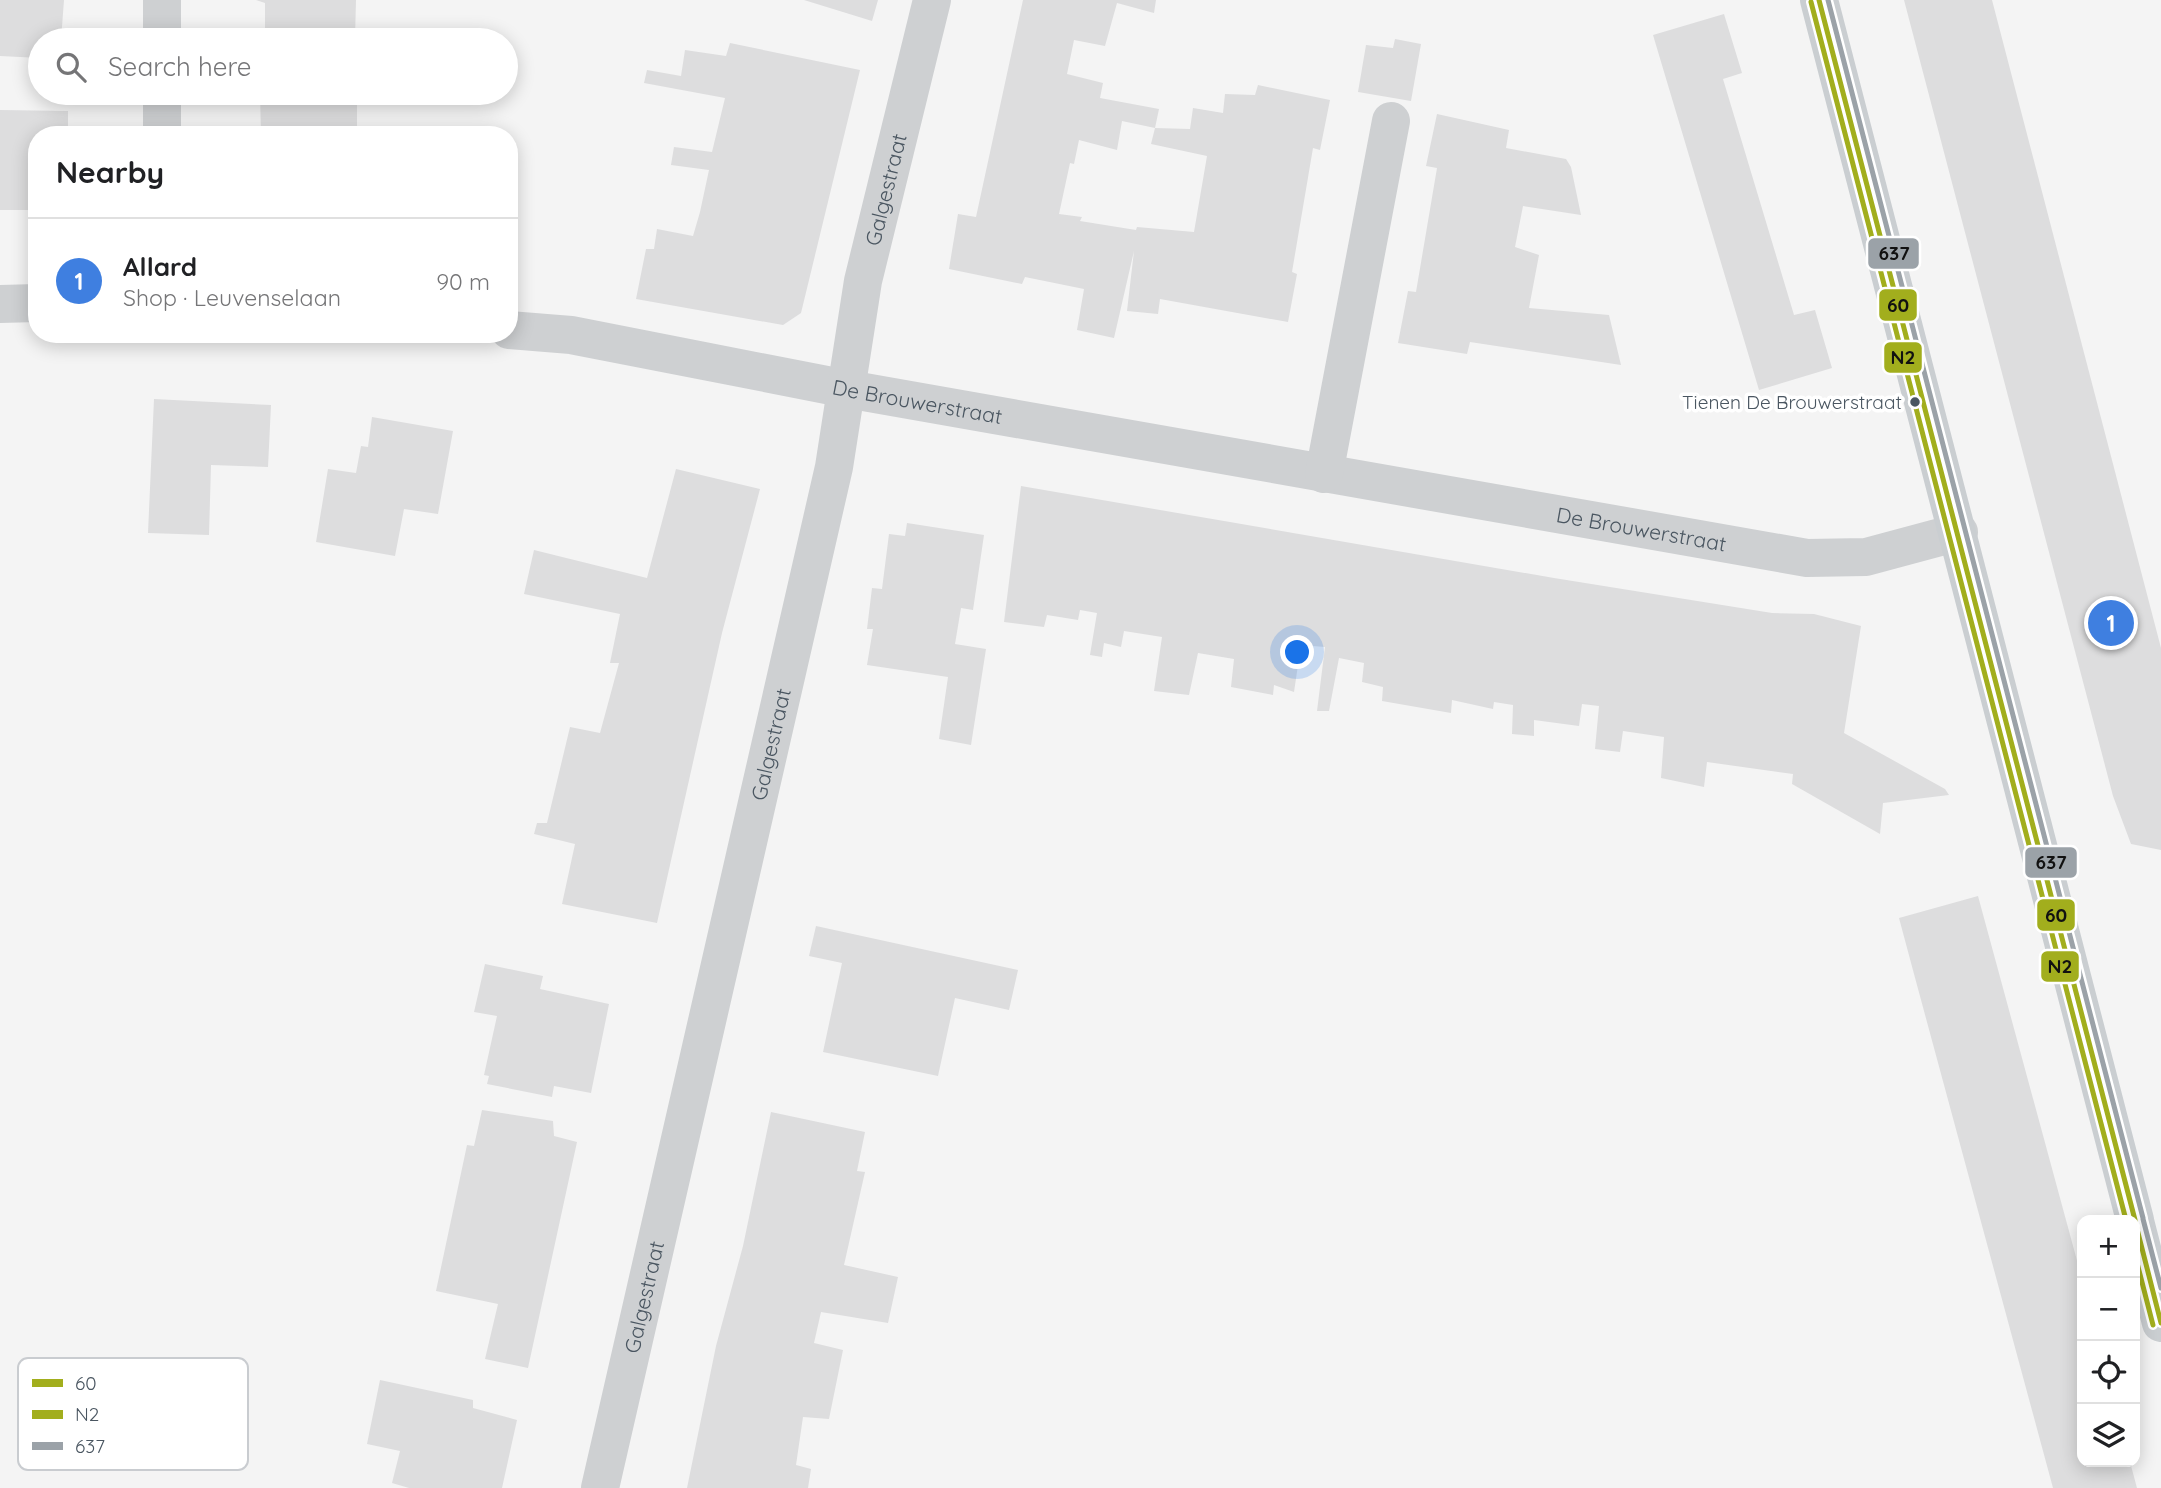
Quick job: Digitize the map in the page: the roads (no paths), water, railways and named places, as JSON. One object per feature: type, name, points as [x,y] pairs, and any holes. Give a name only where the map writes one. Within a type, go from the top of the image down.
[{"type":"main road","points":[[1819,0],[1959,532],[2134,1215]]},
{"type":"main road","points":[[2140,1240],[2161,1323]]},
{"type":"street","points":[[162,0],[162,28]]},
{"type":"street","name":"Galgestraat","points":[[600,1488],[834,467],[863,281],[932,0]]},
{"type":"street","points":[[162,105],[162,126]]},
{"type":"street","points":[[1324,474],[1391,121]]},
{"type":"street","points":[[0,304],[28,303]]},
{"type":"street","name":"De Brouwerstraat","points":[[518,331],[571,335],[847,390],[1807,558],[1866,557],[1959,532]]},
{"type":"place","name":"Tienen De Brouwerstraat","points":[[1915,402]]},
{"type":"place","name":"Allard","points":[[2111,623]]}]
